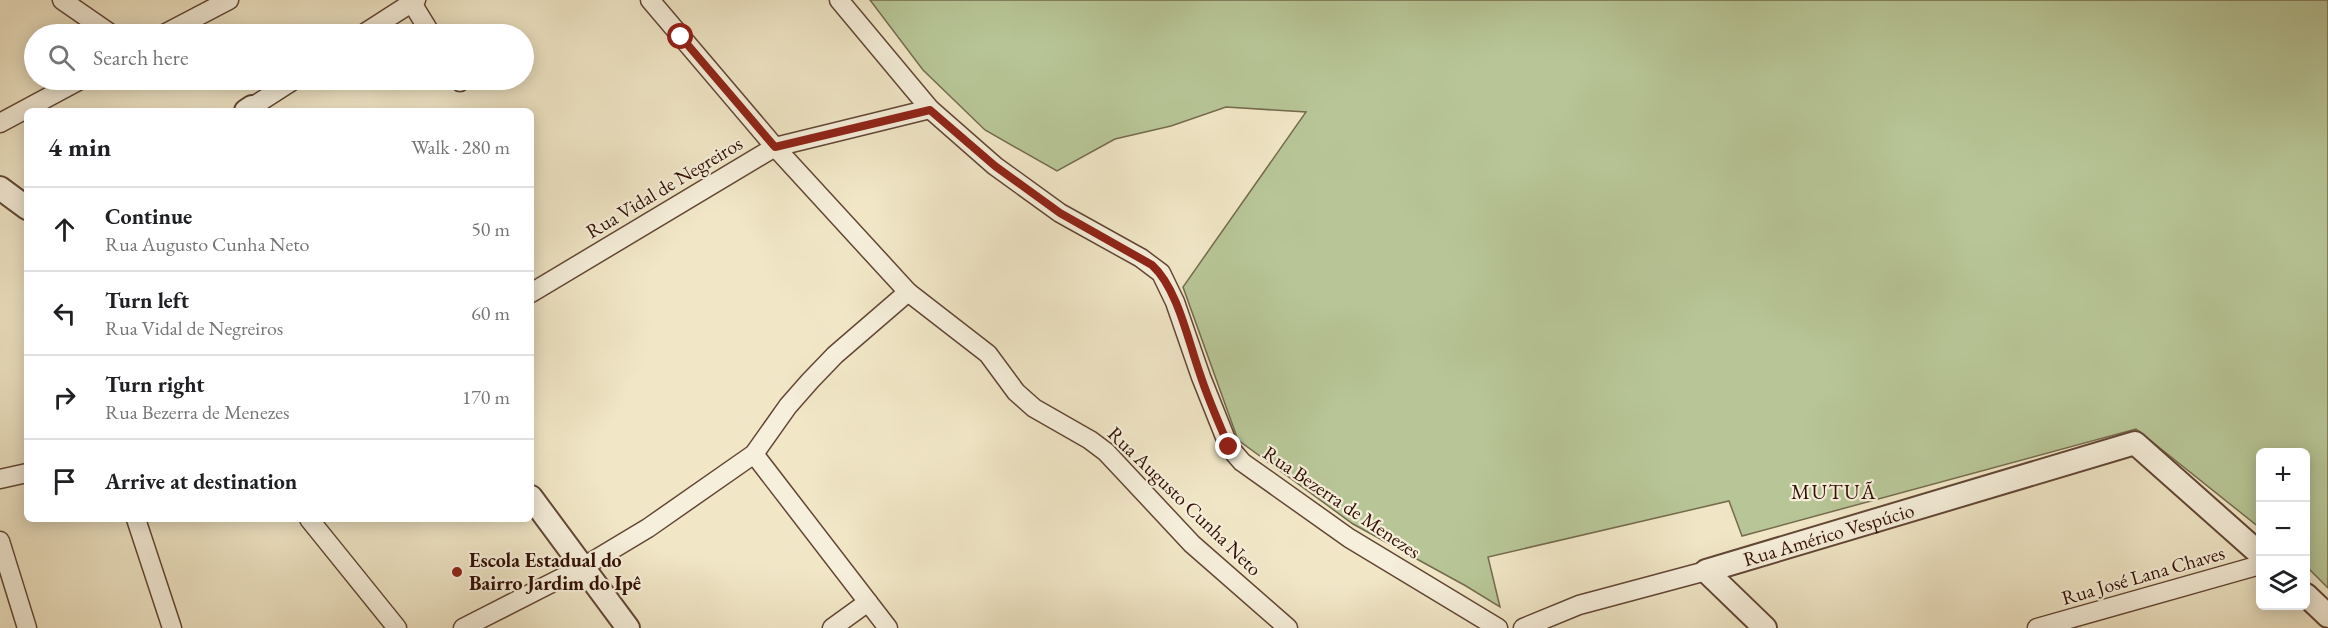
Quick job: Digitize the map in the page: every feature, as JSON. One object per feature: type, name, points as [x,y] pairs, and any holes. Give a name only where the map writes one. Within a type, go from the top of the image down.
[{"type":"street","points":[[62,0],[97,24]]},
{"type":"street","points":[[183,24],[229,0]]},
{"type":"street","name":"Rua Augusto Cunha Neto","points":[[650,0],[775,147],[908,292],[988,354],[1016,392],[1034,408],[1106,452],[1192,544],[1288,628]]},
{"type":"street","name":"Rua Bezerra de Menezes","points":[[839,0],[930,110],[995,166],[1060,213],[1141,258],[1161,273],[1175,302],[1201,377],[1229,447],[1242,462],[1349,538],[1498,628]]},
{"type":"street","points":[[378,24],[414,1],[426,24]]},
{"type":"street","points":[[28,108],[61,90]]},
{"type":"street","points":[[254,108],[280,90]]},
{"type":"street","points":[[0,123],[24,110]]},
{"type":"street","name":"Rua Vidal de Negreiros","points":[[534,291],[775,147],[930,110]]},
{"type":"street","points":[[0,188],[24,206]]},
{"type":"street","points":[[463,628],[583,567],[648,528],[754,454],[788,406],[835,355],[908,292]]},
{"type":"street","name":"Rua Américo Vespúcio","points":[[1523,628],[1579,605],[1706,571],[2135,443],[2256,550]]},
{"type":"street","points":[[754,454],[888,628]]},
{"type":"street","points":[[0,479],[24,474]]},
{"type":"street","points":[[534,501],[628,628]]},
{"type":"street","points":[[137,522],[172,628]]},
{"type":"street","points":[[311,522],[397,628]]},
{"type":"street","points":[[0,541],[27,628]]},
{"type":"street","name":"Rua José Lana Chaves","points":[[2043,627],[2256,566]]},
{"type":"street","points":[[1706,571],[1765,628]]},
{"type":"street","points":[[2310,599],[2328,616]]},
{"type":"street","points":[[832,628],[868,602]]},
{"type":"green space","points":[[870,0],[2328,0],[2328,588],[2310,570],[2310,448],[2256,448],[2256,525],[2136,429],[1742,536],[1729,501],[1488,557],[1500,607],[1353,524],[1238,440],[1183,287],[1306,112],[1226,107],[1171,126],[1115,139],[1057,171],[985,130],[923,70]]},
{"type":"place","name":"Escola Estadual do Bairro Jardim do Ipê","points":[[457,572]]},
{"type":"district","name":"MUTUÃ","points":[[1834,491]]},
{"type":"route","points":[[681,37],[775,147],[930,110],[1030,193],[1060,213],[1152,265],[1161,273],[1175,302],[1201,377],[1229,447]]}]
